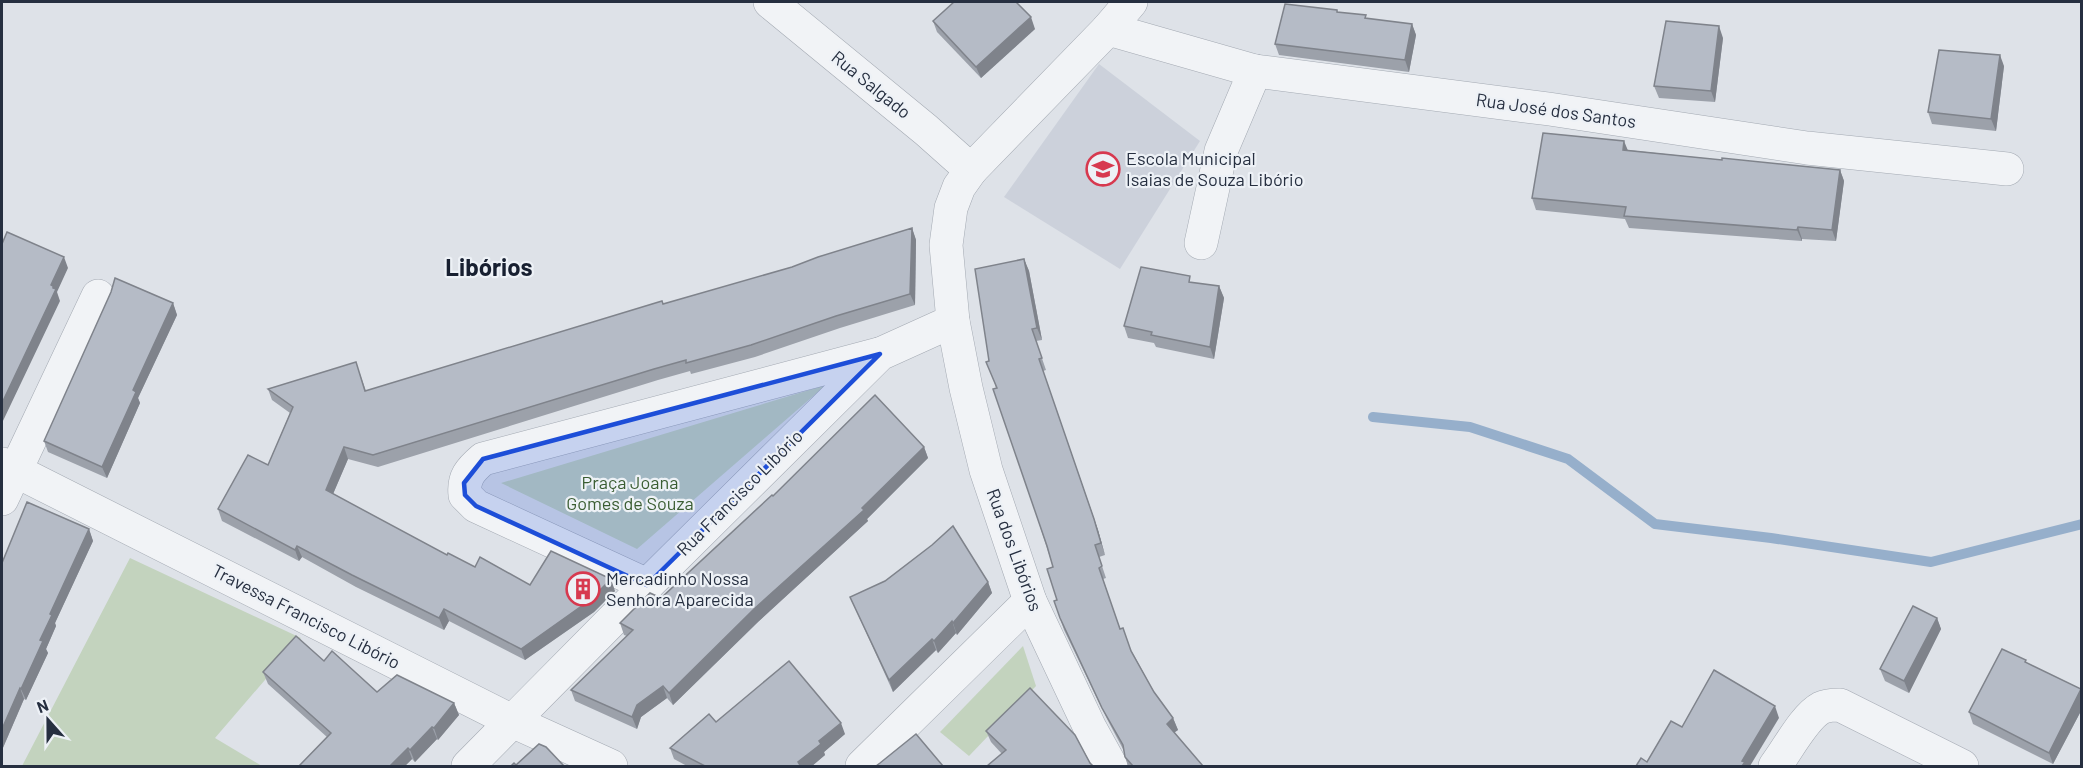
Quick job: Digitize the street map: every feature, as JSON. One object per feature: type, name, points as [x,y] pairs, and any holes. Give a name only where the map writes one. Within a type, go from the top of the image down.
[{"type":"street","name":"Rua Salgado","points":[[770,2],[926,130],[971,170]]},
{"type":"street","name":"Rua dos Libórios","points":[[1111,766],[1090,728],[1030,601],[986,470],[953,321],[946,245],[951,208],[959,187],[971,170],[1108,29],[1131,2]]},
{"type":"street","name":"Rua José dos Santos","points":[[1108,29],[1256,71],[1549,109],[1807,148],[2007,169]]},
{"type":"street","points":[[1201,243],[1221,151],[1256,71]]},
{"type":"street","points":[[6,478],[98,296]]},
{"type":"street","name":"Rua Francisco Libório","points":[[468,766],[880,354],[953,321]]},
{"type":"street","points":[[647,585],[476,506],[465,495],[464,483],[471,469],[483,459],[880,354]]},
{"type":"street","name":"Travessa Francisco Libório","points":[[6,478],[512,721],[611,766]]},
{"type":"street","points":[[862,766],[1030,601]]},
{"type":"street","points":[[1775,766],[1810,718],[1828,705],[1840,705],[1962,766]]},
{"type":"highlighted area","points":[[880,354],[647,585],[476,506],[465,495],[464,483],[483,459]]},
{"type":"shaded area","name":"Escola Municipal Isaias de Souza Libório","points":[[1099,64],[1200,141],[1120,269],[1004,197]]},
{"type":"green space","name":"Praça Joana Gomes de Souza","points":[[826,385],[637,549],[501,483]]},
{"type":"green space","points":[[130,558],[301,638],[215,738],[262,766],[22,766]]},
{"type":"green space","points":[[1023,646],[1036,686],[969,756],[940,732]]},
{"type":"building","points":[[954,2],[1016,2],[1031,17],[976,67],[933,21]]},
{"type":"building","points":[[1285,4],[1337,10],[1337,12],[1366,15],[1365,18],[1412,24],[1405,60],[1275,44]]},
{"type":"building","points":[[1666,21],[1719,26],[1711,91],[1654,86]]},
{"type":"building","points":[[1939,50],[2000,55],[1991,119],[1928,112]]},
{"type":"building","points":[[1543,133],[1624,141],[1623,150],[1840,170],[1832,230],[1798,227],[1797,230],[1624,216],[1626,207],[1532,198]]},
{"type":"building","points":[[912,228],[910,294],[751,345],[686,363],[686,360],[654,369],[373,455],[344,447],[326,490],[447,555],[448,553],[475,567],[480,557],[530,585],[551,551],[611,579],[590,600],[521,649],[444,609],[439,618],[297,546],[295,550],[218,509],[248,455],[268,465],[293,407],[268,389],[356,362],[365,391],[662,301],[663,304],[792,267]]},
{"type":"building","points":[[7,232],[64,257],[51,285],[56,289],[2,403],[2,244]]},
{"type":"building","points":[[1024,259],[1037,328],[1032,329],[1042,358],[1039,359],[1094,519],[1101,543],[1095,545],[1102,566],[1099,568],[1120,629],[1123,628],[1131,651],[1154,692],[1173,718],[1167,724],[1203,766],[1133,766],[1125,757],[1123,745],[1102,708],[1060,618],[1047,569],[1053,567],[1047,546],[993,389],[997,388],[986,362],[989,361],[975,269]]},
{"type":"building","points":[[1141,267],[1190,276],[1189,282],[1219,286],[1210,347],[1151,335],[1152,332],[1124,326]]},
{"type":"building","points":[[115,278],[173,303],[133,390],[136,392],[102,467],[44,441],[111,292]]},
{"type":"building","points":[[875,395],[924,447],[862,508],[864,510],[754,609],[669,693],[663,686],[637,705],[632,717],[571,690],[633,630],[620,623],[650,593],[661,598],[773,496]]},
{"type":"building","points":[[27,502],[89,529],[50,614],[52,615],[40,640],[43,641],[2,729],[2,563]]},
{"type":"building","points":[[953,526],[988,582],[953,623],[952,621],[934,641],[932,639],[889,680],[850,597],[885,581]]},
{"type":"building","points":[[1913,606],[1937,618],[1904,681],[1880,669]]},
{"type":"building","points":[[296,636],[324,661],[332,651],[377,692],[397,675],[454,703],[434,728],[432,727],[410,750],[408,748],[390,766],[299,766],[331,733],[263,672]]},
{"type":"building","points":[[2002,649],[2081,689],[2049,753],[1969,712]]},
{"type":"building","points":[[789,661],[841,723],[819,741],[821,744],[798,762],[799,766],[705,766],[670,748],[709,714],[716,722]]},
{"type":"building","points":[[1714,670],[1775,706],[1742,761],[1745,762],[1742,766],[1636,766],[1641,758],[1647,762],[1671,721],[1682,727]]},
{"type":"building","points":[[1030,688],[1075,735],[1093,766],[987,766],[1006,750],[986,731]]},
{"type":"building","points":[[916,734],[943,766],[876,766],[880,763]]},
{"type":"building","points":[[539,744],[546,747],[564,766],[511,766],[514,763],[516,765]]},
{"type":"waterway","points":[[1373,417],[1470,427],[1568,459],[1655,524],[1771,538],[1931,562],[2082,524]]},
{"type":"place","name":"Escola Municipal Isaias de Souza Libório","points":[[1103,169]]},
{"type":"place","name":"Mercadinho Nossa Senhora Aparecida","points":[[583,589]]},
{"type":"district","name":"Libórios","points":[[489,268]]}]
